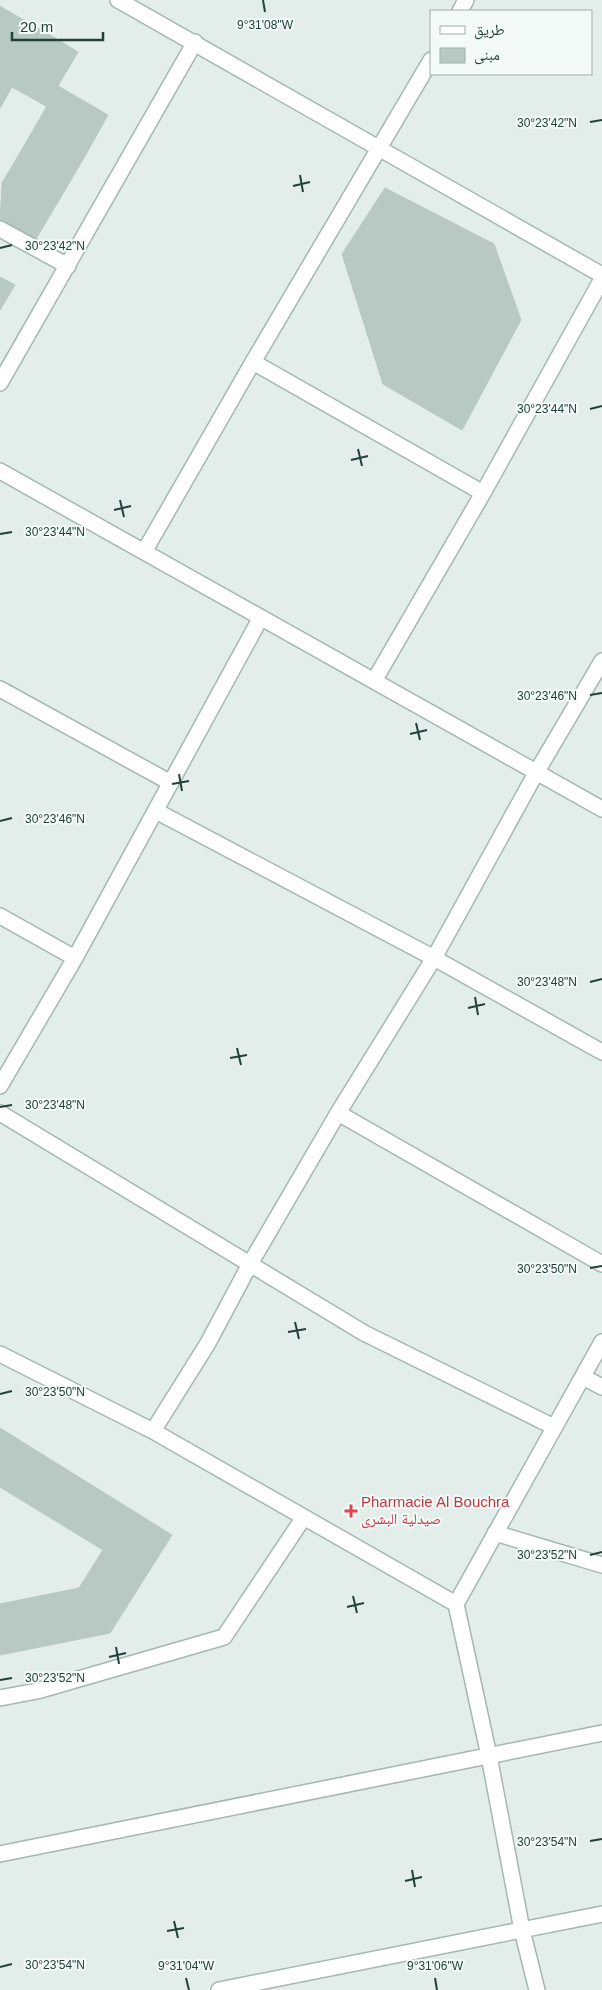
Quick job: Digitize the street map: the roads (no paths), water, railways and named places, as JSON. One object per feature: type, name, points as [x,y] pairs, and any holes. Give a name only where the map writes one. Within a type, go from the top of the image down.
[{"type":"street","points":[[118,0],[195,42],[602,275]]},
{"type":"street","points":[[0,383],[195,42]]},
{"type":"street","points":[[144,552],[253,362],[430,62]]},
{"type":"street","points":[[0,229],[68,266]]},
{"type":"street","points":[[374,681],[483,493],[602,280]]},
{"type":"street","points":[[253,362],[483,493]]},
{"type":"street","points":[[0,471],[260,619],[602,809]]},
{"type":"street","points":[[0,1086],[76,958],[260,619]]},
{"type":"street","points":[[153,1431],[208,1343],[250,1264],[338,1113],[434,958],[536,773],[602,661]]},
{"type":"street","points":[[0,689],[171,783]]},
{"type":"street","points":[[156,811],[434,958],[602,1052]]},
{"type":"street","points":[[0,916],[76,958]]},
{"type":"street","points":[[338,1113],[602,1264]]},
{"type":"street","points":[[0,1114],[364,1333],[554,1427]]},
{"type":"street","points":[[537,1990],[522,1930],[489,1756],[456,1604],[602,1342]]},
{"type":"street","points":[[0,1354],[153,1431],[456,1604]]},
{"type":"street","points":[[583,1377],[602,1387]]},
{"type":"street","points":[[0,1698],[37,1691],[224,1637],[304,1517]]},
{"type":"street","points":[[495,1533],[602,1565]]},
{"type":"street","points":[[0,1854],[602,1733]]},
{"type":"street","points":[[219,1990],[602,1914]]},
{"type":"place","name":"Pharmacie Al Bouchra صيدلية البشرى","points":[[351,1511]]}]
